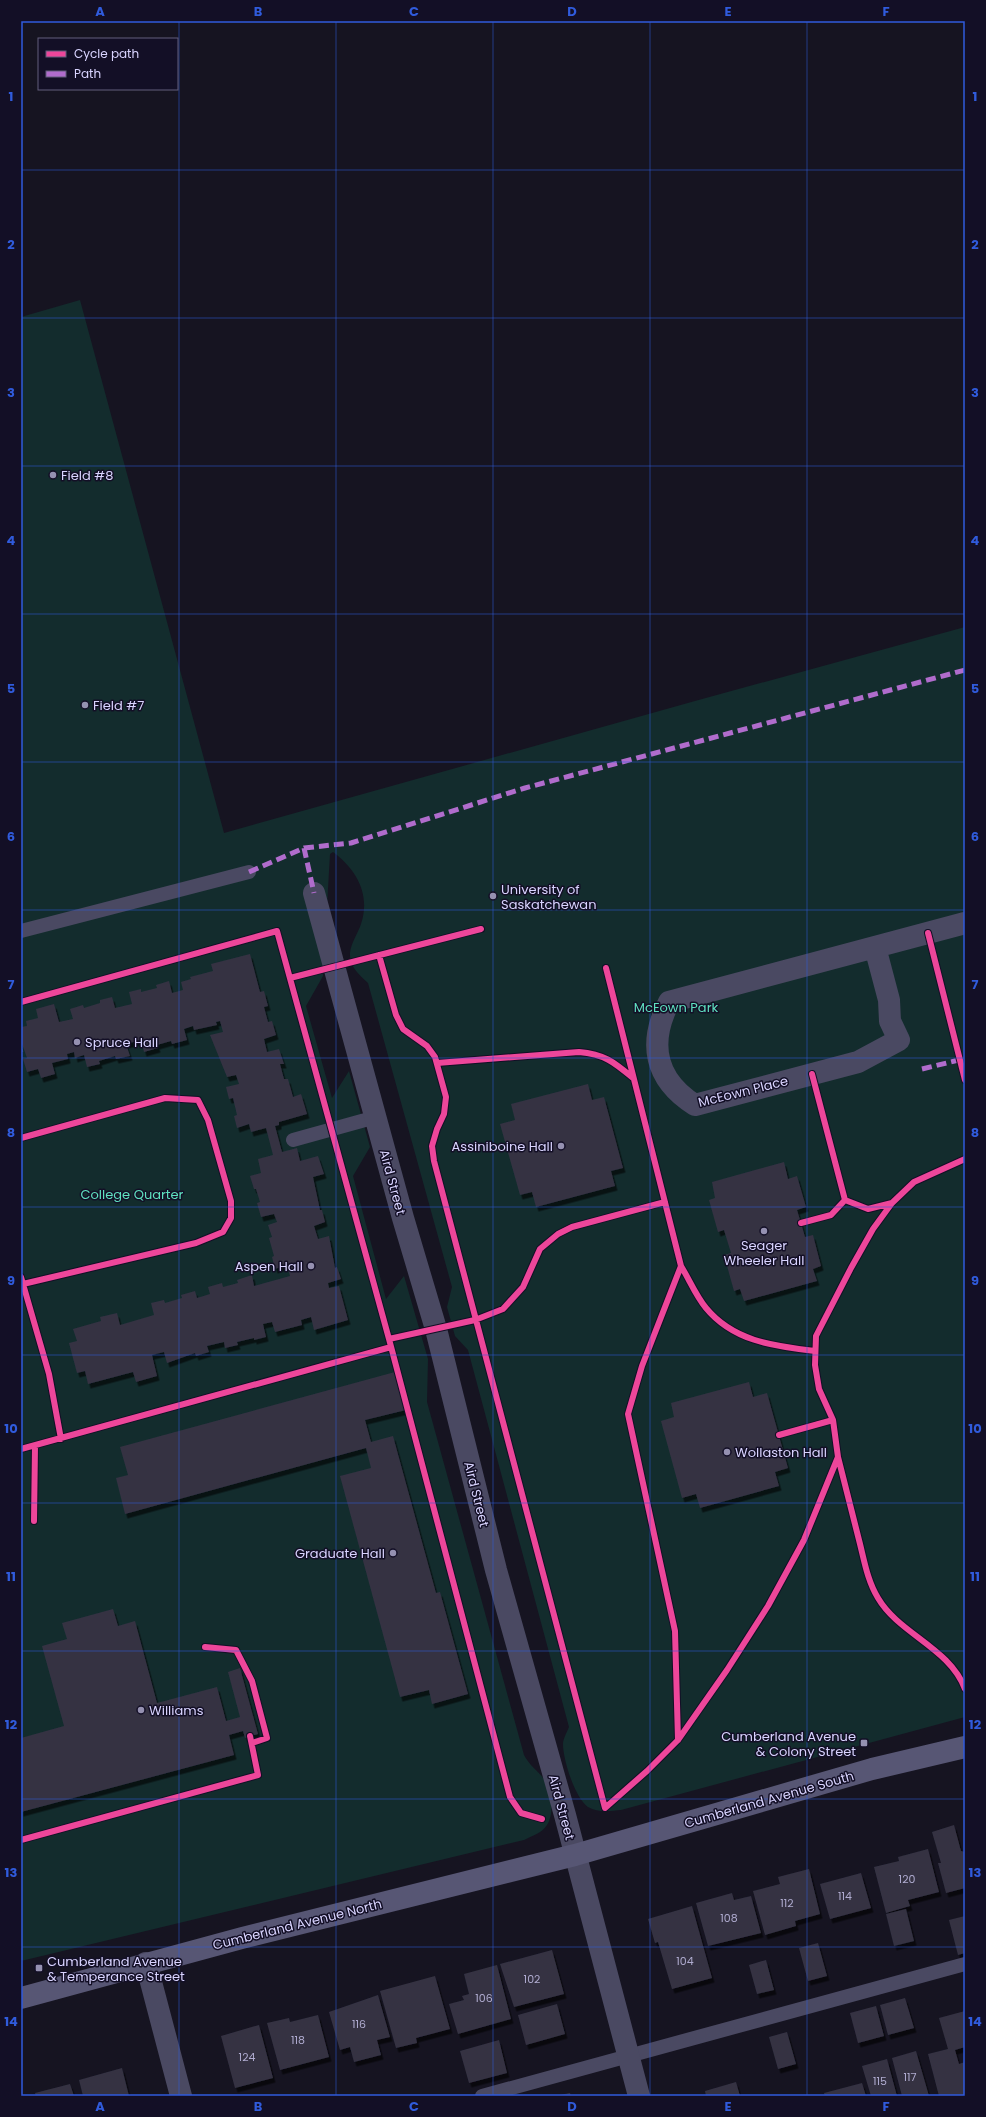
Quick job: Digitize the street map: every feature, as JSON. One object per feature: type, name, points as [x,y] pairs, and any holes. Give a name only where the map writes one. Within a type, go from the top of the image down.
[{"type":"main road","name":"Cumberland Avenue South","points":[[575,1855],[872,1769],[965,1747]]},
{"type":"main road","name":"Cumberland Avenue North","points":[[21,1998],[146,1963],[575,1855]]},
{"type":"street","name":"Aird Street","points":[[314,893],[436,1329],[496,1570],[575,1855],[639,2096]]},
{"type":"street","name":"McEown Place","points":[[875,947],[889,1000],[890,1021],[899,1040],[858,1062],[695,1104],[681,1096],[670,1085],[662,1071],[658,1056],[657,1041],[663,1014],[669,1002],[875,947],[965,923]]},
{"type":"street","points":[[146,1963],[181,2096]]},
{"type":"lane","points":[[21,931],[249,872]]},
{"type":"lane","points":[[293,1140],[376,1117]]},
{"type":"lane","points":[[482,2096],[965,1964]]},
{"type":"path","points":[[21,1051],[25,1050]]},
{"type":"green space","name":"University of Saskatchewan","points":[[80,300],[224,833],[965,627],[965,1717],[621,1810],[596,1810],[588,1807],[583,1802],[574,1787],[567,1769],[563,1742],[569,1727],[468,1350],[455,1336],[447,1307],[452,1287],[368,983],[358,973],[350,958],[353,942],[364,913],[363,893],[355,874],[333,852],[330,854],[323,976],[306,1006],[332,1098],[349,1071],[370,1147],[353,1176],[386,1299],[404,1276],[428,1359],[427,1402],[524,1755],[528,1762],[544,1779],[549,1789],[551,1814],[547,1825],[542,1830],[524,1840],[21,1961],[21,317]]},
{"type":"building","points":[[250,954],[260,992],[264,991],[268,1006],[264,1007],[268,1022],[272,1021],[276,1035],[264,1039],[267,1052],[279,1049],[284,1064],[280,1064],[284,1079],[288,1079],[293,1097],[301,1094],[307,1114],[279,1122],[279,1125],[275,1126],[282,1152],[297,1148],[300,1161],[318,1156],[324,1174],[313,1177],[320,1210],[322,1210],[325,1222],[314,1226],[318,1239],[329,1236],[335,1268],[337,1267],[341,1279],[328,1283],[329,1288],[339,1286],[348,1320],[314,1330],[311,1317],[301,1320],[302,1325],[275,1332],[272,1322],[263,1324],[266,1337],[237,1342],[238,1345],[225,1348],[224,1342],[207,1346],[209,1352],[196,1356],[195,1353],[167,1363],[164,1352],[152,1355],[157,1376],[136,1382],[133,1372],[88,1384],[85,1371],[77,1373],[69,1343],[77,1341],[73,1329],[101,1321],[100,1317],[117,1313],[120,1325],[154,1315],[151,1303],[164,1300],[165,1303],[182,1298],[181,1295],[195,1291],[197,1298],[210,1294],[208,1287],[222,1283],[223,1287],[238,1283],[237,1280],[252,1275],[254,1286],[290,1276],[287,1265],[275,1269],[272,1257],[274,1256],[269,1238],[272,1237],[268,1225],[277,1222],[274,1214],[261,1217],[257,1203],[260,1202],[250,1176],[261,1173],[258,1159],[273,1155],[266,1128],[251,1132],[249,1124],[237,1128],[234,1116],[237,1115],[233,1098],[229,1099],[226,1087],[239,1084],[236,1075],[227,1077],[210,1035],[223,1032],[220,1021],[216,1022],[217,1025],[194,1030],[193,1026],[184,1029],[187,1040],[172,1044],[171,1041],[157,1045],[158,1048],[144,1052],[141,1040],[126,1044],[130,1056],[116,1059],[115,1056],[99,1061],[100,1064],[87,1067],[84,1055],[75,1058],[74,1052],[67,1054],[68,1059],[52,1063],[55,1074],[41,1078],[38,1069],[27,1072],[23,1059],[27,1058],[21,1041],[21,1027],[27,1026],[26,1021],[38,1018],[36,1009],[54,1004],[59,1022],[73,1019],[70,1009],[83,1005],[84,1008],[100,1003],[100,1000],[112,997],[115,1008],[132,1004],[129,992],[141,989],[141,992],[157,988],[156,985],[169,981],[172,993],[183,990],[181,982],[191,979],[190,977],[213,971],[211,964]]},
{"type":"building","name":"Assiniboine Hall","points":[[588,1084],[592,1100],[604,1097],[623,1168],[611,1171],[615,1186],[536,1207],[532,1192],[520,1195],[500,1124],[515,1120],[511,1104]]},
{"type":"building","name":"Seager Wheeler Hall","points":[[784,1162],[788,1179],[797,1176],[806,1207],[797,1210],[805,1237],[813,1235],[821,1266],[813,1269],[817,1281],[744,1301],[740,1289],[734,1291],[724,1255],[731,1253],[724,1230],[718,1232],[709,1200],[715,1198],[712,1182]]},
{"type":"building","name":"Graduate Hall","points":[[395,1372],[406,1410],[365,1420],[371,1442],[393,1436],[436,1593],[440,1592],[468,1694],[432,1704],[429,1690],[400,1697],[340,1476],[371,1468],[366,1448],[125,1514],[116,1478],[128,1475],[120,1447]]},
{"type":"building","name":"Wollaston Hall","points":[[749,1382],[753,1397],[767,1393],[788,1468],[775,1472],[779,1486],[700,1508],[696,1494],[682,1498],[661,1421],[674,1417],[671,1403]]},
{"type":"building","name":"Williams","points":[[113,1609],[118,1626],[135,1621],[157,1703],[217,1687],[226,1721],[240,1717],[228,1672],[240,1668],[258,1734],[245,1738],[243,1731],[229,1735],[234,1755],[21,1812],[21,1738],[64,1726],[42,1646],[67,1639],[62,1623]]},
{"type":"building","points":[[954,1825],[961,1851],[965,1852],[965,1888],[946,1893],[938,1863],[941,1863],[932,1832]]},
{"type":"building","points":[[928,1849],[939,1892],[908,1900],[910,1906],[886,1913],[874,1867],[899,1861],[898,1857]]},
{"type":"building","points":[[809,1869],[820,1914],[795,1921],[796,1926],[765,1935],[753,1891],[780,1884],[778,1877]]},
{"type":"building","points":[[861,1873],[871,1908],[830,1919],[820,1884]]},
{"type":"building","points":[[732,1893],[734,1900],[751,1896],[761,1933],[708,1946],[696,1903]]},
{"type":"building","points":[[692,1906],[712,1978],[672,1989],[658,1942],[655,1943],[648,1919]]},
{"type":"building","points":[[906,1909],[914,1941],[894,1946],[886,1914]]},
{"type":"building","points":[[965,1916],[965,1953],[958,1955],[949,1920]]},
{"type":"building","points":[[818,1943],[827,1976],[808,1981],[799,1948]]},
{"type":"building","points":[[552,1950],[564,1994],[514,2007],[500,1964]]},
{"type":"building","points":[[766,1960],[774,1990],[757,1994],[749,1965]]},
{"type":"building","points":[[497,1965],[511,2019],[458,2034],[449,2004],[464,2000],[462,1996],[469,1994],[464,1974]]},
{"type":"building","points":[[435,1976],[450,2029],[416,2038],[417,2043],[396,2048],[380,1991]]},
{"type":"building","points":[[378,1995],[390,2037],[377,2040],[381,2055],[354,2062],[350,2047],[340,2050],[329,2012]]},
{"type":"building","points":[[905,1998],[914,2028],[888,2035],[880,2005]]},
{"type":"building","points":[[557,2004],[565,2034],[526,2045],[518,2015]]},
{"type":"building","points":[[876,2006],[884,2036],[858,2043],[850,2013]]},
{"type":"building","points":[[965,2011],[965,2047],[955,2050],[959,2064],[965,2062],[965,2094],[963,2096],[939,2096],[928,2054],[948,2049],[939,2018]]},
{"type":"building","points":[[318,2015],[329,2057],[280,2070],[267,2023],[289,2018],[290,2022]]},
{"type":"building","points":[[259,2025],[273,2078],[235,2088],[221,2036]]},
{"type":"building","points":[[787,2032],[796,2064],[778,2069],[769,2037]]},
{"type":"building","points":[[499,2040],[507,2073],[469,2083],[460,2051]]},
{"type":"building","points":[[916,2051],[929,2096],[902,2096],[892,2058]]},
{"type":"building","points":[[887,2059],[897,2096],[871,2096],[862,2066]]},
{"type":"building","points":[[122,2068],[129,2096],[83,2096],[79,2080]]},
{"type":"building","points":[[736,2082],[740,2096],[706,2096],[705,2091]]},
{"type":"building","points":[[862,2083],[866,2096],[825,2096],[824,2093]]},
{"type":"building","points":[[70,2084],[74,2096],[36,2096],[35,2093]]},
{"type":"building","points":[[570,2093],[571,2096],[560,2096],[560,2095]]},
{"type":"marked path","points":[[249,872],[304,848],[351,843],[525,788],[965,670]]},
{"type":"marked path","points":[[304,848],[314,893]]},
{"type":"marked path","points":[[922,1069],[963,1059]]},
{"type":"cycle path","points":[[290,978],[481,929]]},
{"type":"cycle path","points":[[21,1002],[277,931],[389,1339],[510,1797],[521,1813],[542,1819]]},
{"type":"cycle path","points":[[928,933],[965,1080]]},
{"type":"cycle path","points":[[379,955],[396,1015],[403,1029],[427,1046],[435,1057],[446,1097],[444,1114],[437,1129],[432,1146],[434,1161],[605,1808],[647,1771],[678,1740],[727,1670],[768,1606],[804,1540],[838,1457],[833,1420],[819,1389],[815,1365],[816,1336],[851,1268],[873,1229],[892,1203],[914,1182],[965,1159]]},
{"type":"cycle path","points":[[606,968],[681,1266],[642,1366],[628,1414],[675,1631],[678,1740]]},
{"type":"cycle path","points":[[437,1063],[579,1052],[602,1057],[620,1067],[633,1078]]},
{"type":"cycle path","points":[[812,1074],[845,1200]]},
{"type":"cycle path","points":[[21,1138],[165,1098],[198,1100],[208,1120],[231,1201],[231,1218],[223,1232],[196,1243],[23,1284]]},
{"type":"cycle path","points":[[801,1223],[831,1215],[845,1200],[868,1209],[892,1203]]},
{"type":"cycle path","points":[[389,1339],[475,1320],[503,1309],[523,1287],[540,1249],[558,1234],[572,1227],[665,1202]]},
{"type":"cycle path","points":[[681,1266],[702,1303],[717,1319],[729,1328],[742,1335],[770,1344],[815,1351]]},
{"type":"cycle path","points":[[21,1277],[49,1374],[61,1439]]},
{"type":"cycle path","points":[[21,1449],[391,1347]]},
{"type":"cycle path","points":[[779,1435],[833,1420]]},
{"type":"cycle path","points":[[34,1521],[35,1446]]},
{"type":"cycle path","points":[[838,1457],[866,1569],[874,1591],[887,1611],[898,1622],[948,1663],[958,1675],[965,1689]]},
{"type":"cycle path","points":[[205,1647],[236,1650],[252,1681],[267,1738],[252,1743]]},
{"type":"cycle path","points":[[21,1840],[258,1775],[250,1736]]},
{"type":"place","name":"Field #8","points":[[53,475]]},
{"type":"place","name":"Field #7","points":[[85,705]]},
{"type":"place","name":"University of Saskatchewan","points":[[493,896]]},
{"type":"place","name":"Spruce Hall","points":[[77,1042]]},
{"type":"place","name":"Assiniboine Hall","points":[[561,1146]]},
{"type":"place","name":"Seager Wheeler Hall","points":[[764,1231]]},
{"type":"place","name":"Aspen Hall","points":[[311,1266]]},
{"type":"place","name":"Wollaston Hall","points":[[727,1452]]},
{"type":"place","name":"Graduate Hall","points":[[393,1553]]},
{"type":"place","name":"Williams","points":[[141,1710]]},
{"type":"place","name":"Cumberland Avenue & Colony Street","points":[[864,1743]]},
{"type":"place","name":"Cumberland Avenue & Temperance Street","points":[[39,1968]]},
{"type":"park label","name":"McEown Park","points":[[676,1007]]},
{"type":"park label","name":"College Quarter","points":[[132,1194]]}]
